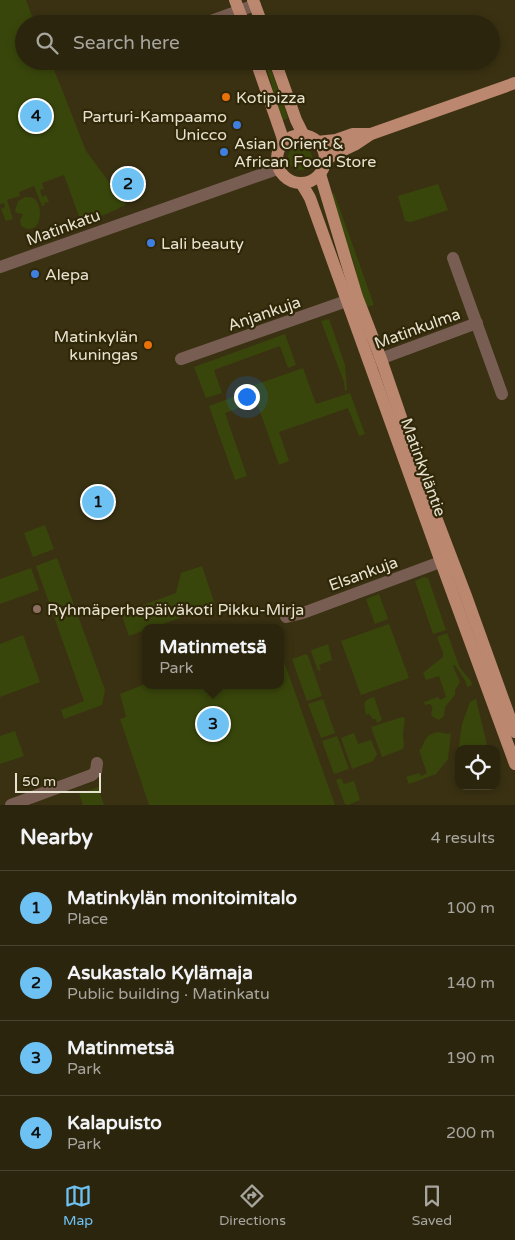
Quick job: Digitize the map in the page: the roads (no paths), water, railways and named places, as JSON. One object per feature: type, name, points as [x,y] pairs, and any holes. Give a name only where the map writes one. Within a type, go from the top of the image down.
[{"type":"main road","points":[[254,2],[259,15]]},
{"type":"main road","points":[[259,70],[284,144]]},
{"type":"main road","points":[[278,70],[296,120],[304,136]]},
{"type":"main road","points":[[323,168],[324,151],[317,142],[304,136],[291,138],[284,144],[278,155],[282,173],[290,180],[301,183],[311,181],[323,168],[333,155],[356,144],[370,134],[515,83]]},
{"type":"main road","points":[[317,142],[336,140],[353,134],[370,134]]},
{"type":"main road","name":"Matinkyläntie","points":[[323,168],[352,299]]},
{"type":"main road","name":"Matinkyläntie","points":[[301,183],[310,198],[352,299],[375,361],[446,560],[515,764]]},
{"type":"main road","name":"Matinkyläntie","points":[[446,560],[466,596],[515,732]]},
{"type":"street","points":[[219,15],[237,5],[254,2]]},
{"type":"street","name":"Matinkatu","points":[[0,267],[280,168]]},
{"type":"street","name":"Matinkulma","points":[[454,258],[502,394]]},
{"type":"street","name":"Anjankuja","points":[[181,359],[352,299]]},
{"type":"street","name":"Matinkulma","points":[[375,361],[477,323]]},
{"type":"street","name":"Elsankuja","points":[[286,617],[303,613],[446,560]]},
{"type":"street","points":[[11,805],[92,775],[96,771],[97,763]]},
{"type":"place","name":"Kotipizza","points":[[226,97]]},
{"type":"place","name":"Kalapuisto","points":[[36,116]]},
{"type":"place","name":"Parturi-Kampaamo Unicco","points":[[237,125]]},
{"type":"place","name":"Asian Orient & African Food Store","points":[[224,152]]},
{"type":"place","name":"Asukastalo Kylämaja","points":[[128,184]]},
{"type":"place","name":"Lali beauty","points":[[151,243]]},
{"type":"place","name":"Alepa","points":[[35,274]]},
{"type":"place","name":"Matinkylän kuningas","points":[[148,345]]},
{"type":"place","name":"Matinkylän monitoimitalo","points":[[98,502]]},
{"type":"place","name":"Ryhmäperhepäiväkoti Pikku-Mirja","points":[[37,609]]},
{"type":"place","name":"Matinmetsä","points":[[213,724]]}]
